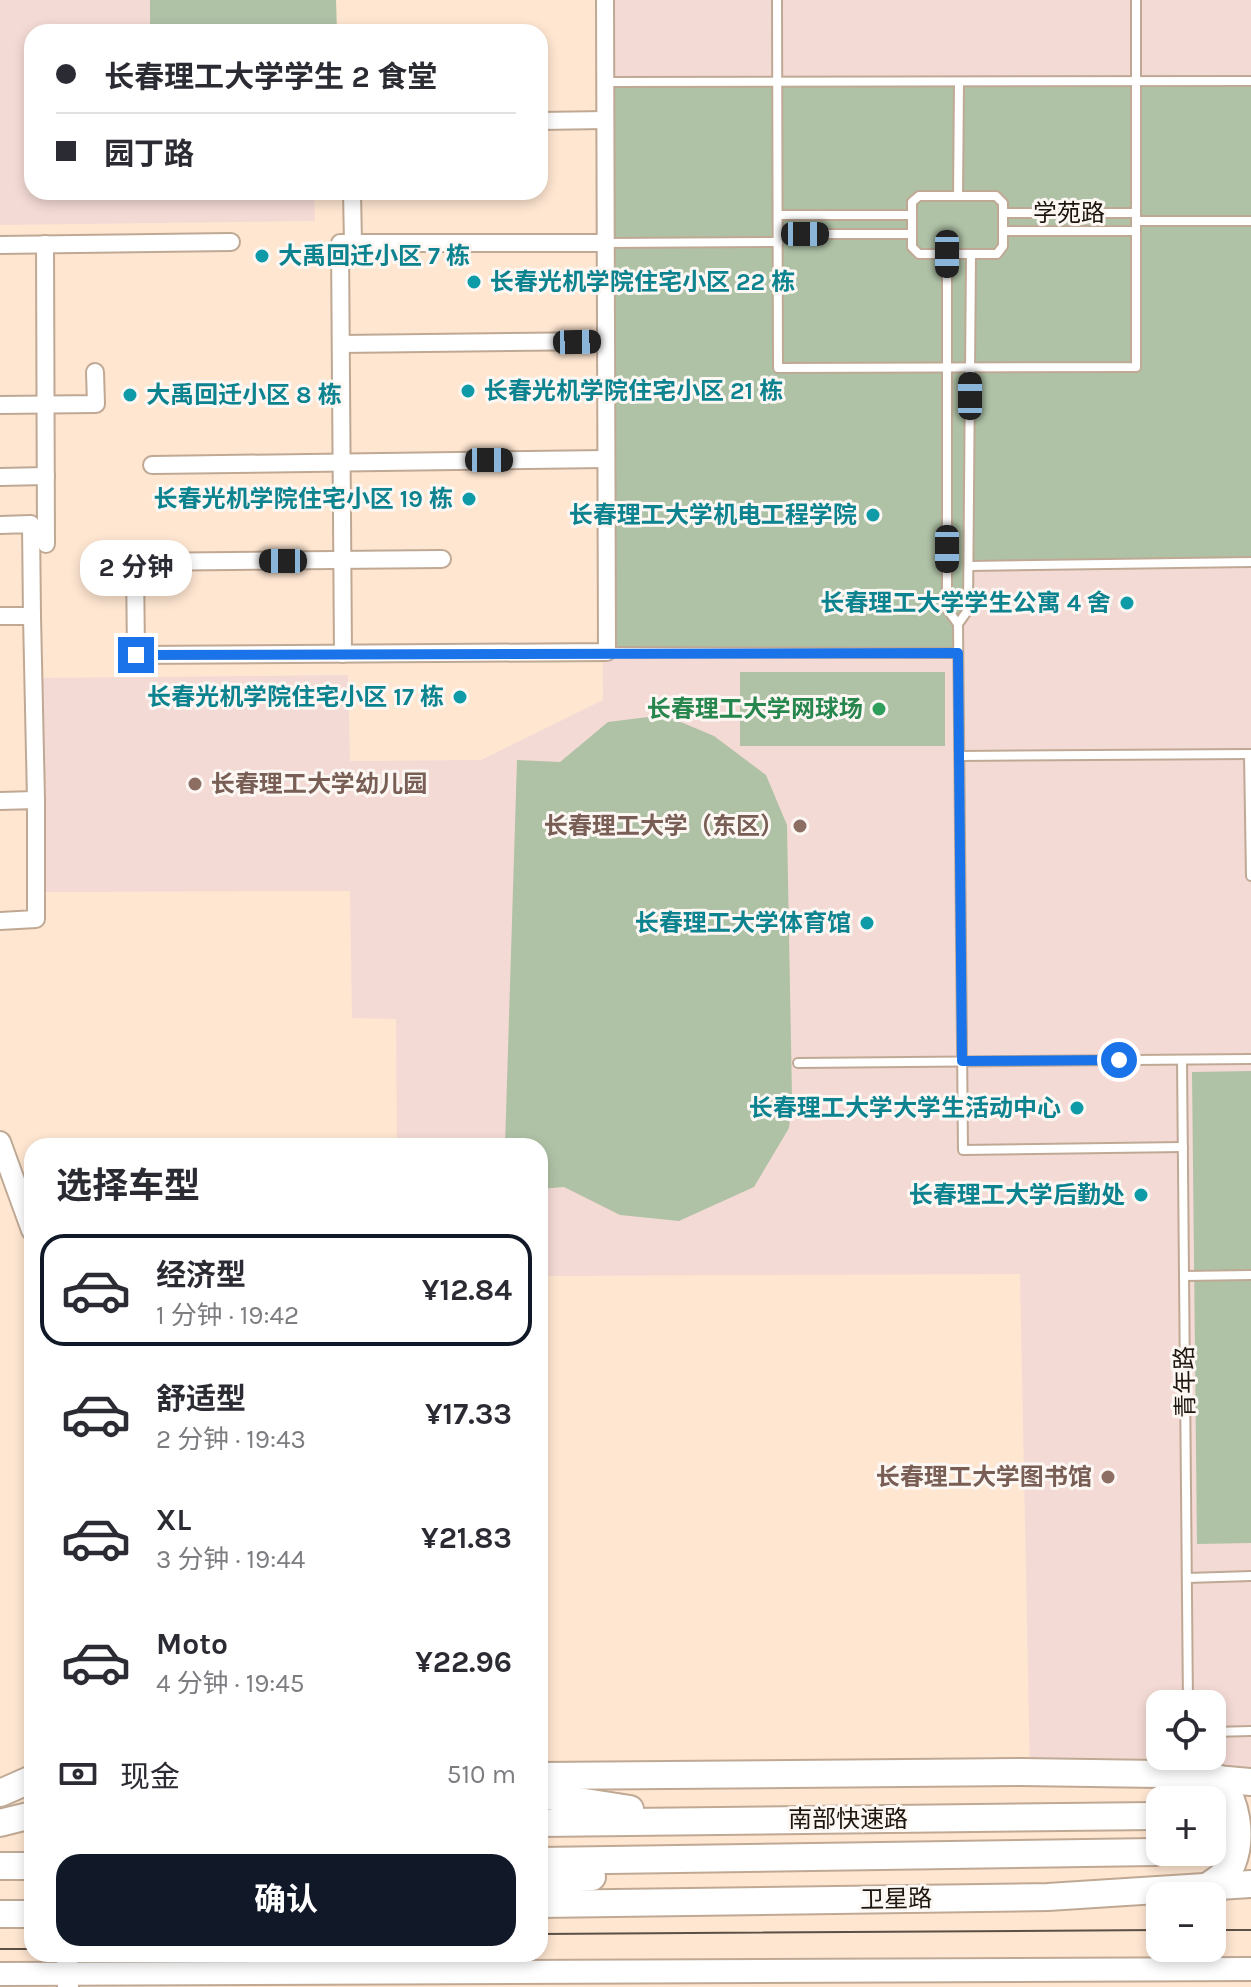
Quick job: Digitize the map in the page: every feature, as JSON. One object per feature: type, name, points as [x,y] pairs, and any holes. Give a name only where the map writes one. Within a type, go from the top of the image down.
[{"type":"main road","points":[[548,1776],[1021,1772],[1160,1774],[1251,1782]]},
{"type":"main road","points":[[1214,1882],[1224,1875],[1232,1863],[1237,1823],[1228,1788],[1217,1778]]},
{"type":"main road","points":[[0,1793],[24,1782]]},
{"type":"main road","points":[[0,1793],[24,1793]]},
{"type":"main road","points":[[548,1796],[697,1820]]},
{"type":"main road","name":"南部快速路","points":[[548,1823],[1146,1816]]},
{"type":"main road","points":[[0,1823],[24,1817]]},
{"type":"main road","points":[[0,1833],[24,1832]]},
{"type":"main road","name":"南部快速路","points":[[548,1861],[1146,1852]]},
{"type":"main road","points":[[548,1881],[637,1875],[765,1860]]},
{"type":"main road","name":"卫星路","points":[[1226,1885],[1251,1884]]},
{"type":"main road","name":"卫星路","points":[[548,1904],[1048,1897],[1146,1890]]},
{"type":"main road","points":[[0,1914],[24,1914]]},
{"type":"main road","points":[[0,1974],[67,1971],[1191,1974],[1251,1969]]},
{"type":"street","points":[[442,559],[135,562],[136,655],[607,652],[605,0]]},
{"type":"street","points":[[548,121],[605,120]]},
{"type":"street","points":[[352,200],[353,243]]},
{"type":"street","points":[[0,245],[231,242]]},
{"type":"street","points":[[343,654],[340,243],[606,243]]},
{"type":"street","points":[[45,244],[46,544]]},
{"type":"street","points":[[341,344],[606,341]]},
{"type":"street","points":[[0,405],[96,404],[95,372]]},
{"type":"street","points":[[152,465],[606,459]]},
{"type":"street","points":[[0,477],[46,476]]},
{"type":"street","points":[[0,525],[31,524],[36,800],[36,919],[0,921]]},
{"type":"street","points":[[0,616],[32,616]]},
{"type":"street","points":[[0,801],[36,800]]},
{"type":"street","points":[[0,1142],[6,1171],[24,1212]]},
{"type":"lane","points":[[777,0],[778,368],[1136,367],[1136,0]]},
{"type":"lane","points":[[605,82],[1251,81]]},
{"type":"lane","points":[[958,196],[959,82]]},
{"type":"lane","points":[[919,196],[958,196],[996,196],[1003,203],[1003,246],[997,254],[919,254],[912,247],[912,202],[919,196]]},
{"type":"lane","name":"学苑路","points":[[1003,213],[1136,222]]},
{"type":"lane","points":[[778,215],[912,215]]},
{"type":"lane","name":"学苑路","points":[[1003,231],[1136,222],[1251,221]]},
{"type":"lane","points":[[606,243],[912,234]]},
{"type":"lane","points":[[947,254],[947,609],[958,624]]},
{"type":"lane","points":[[971,254],[968,610],[958,624],[963,1150],[1183,1147]]},
{"type":"lane","points":[[969,566],[1251,562]]},
{"type":"lane","points":[[607,652],[958,653]]},
{"type":"lane","points":[[960,756],[1250,754],[1251,876]]},
{"type":"lane","points":[[798,1063],[1251,1059]]},
{"type":"lane","name":"青年路","points":[[1182,1060],[1188,1690]]},
{"type":"lane","points":[[1184,1276],[1251,1275]]},
{"type":"lane","points":[[1187,1578],[1251,1576]]},
{"type":"lane","points":[[1226,1732],[1251,1731]]},
{"type":"shaded area","points":[[0,0],[312,0],[312,24],[24,24],[24,200],[314,200],[315,221],[0,225]]},
{"type":"shaded area","name":"长春理工大学（东区）","points":[[599,0],[1251,0],[1251,1779],[1030,1774],[1020,1274],[548,1276],[548,1138],[397,1138],[396,1019],[352,1018],[350,891],[42,892],[40,678],[348,675],[350,761],[481,760],[603,700]]},
{"type":"green space","points":[[150,0],[336,0],[337,24],[150,24]]},
{"type":"green space","points":[[1251,81],[1251,562],[969,566],[968,610],[958,624],[958,653],[607,652],[605,82]]},
{"type":"green space","name":"长春理工大学网球场","points":[[740,672],[945,672],[945,746],[740,746]]},
{"type":"green space","points":[[664,715],[714,736],[766,775],[787,825],[792,1096],[789,1128],[754,1187],[679,1221],[620,1215],[564,1187],[548,1188],[548,1138],[505,1138],[517,760],[560,762],[608,722]]},
{"type":"green space","points":[[1251,1071],[1251,1543],[1197,1544],[1192,1072]]},
{"type":"tunnel","points":[[1226,1816],[1251,1815]]},
{"type":"tunnel","points":[[1226,1851],[1251,1851]]},
{"type":"tram line","points":[[548,1934],[1146,1930]]},
{"type":"tram line","points":[[1226,1930],[1251,1930]]},
{"type":"tram line","points":[[0,1949],[24,1949]]},
{"type":"place","name":"大禹回迁小区 7 栋","points":[[262,256]]},
{"type":"place","name":"长春光机学院住宅小区 22 栋","points":[[474,282]]},
{"type":"place","name":"长春光机学院住宅小区 21 栋","points":[[468,391]]},
{"type":"place","name":"大禹回迁小区 8 栋","points":[[130,395]]},
{"type":"place","name":"长春光机学院住宅小区 19 栋","points":[[469,499]]},
{"type":"place","name":"长春理工大学机电工程学院","points":[[873,515]]},
{"type":"place","name":"长春理工大学学生公寓 4 舍","points":[[1127,603]]},
{"type":"place","name":"长春光机学院住宅小区 17 栋","points":[[460,697]]},
{"type":"place","name":"长春理工大学网球场","points":[[879,709]]},
{"type":"place","name":"长春理工大学幼儿园","points":[[195,784]]},
{"type":"place","name":"长春理工大学（东区）","points":[[800,826]]},
{"type":"place","name":"长春理工大学体育馆","points":[[867,923]]},
{"type":"place","name":"长春理工大学大学生活动中心","points":[[1077,1108]]},
{"type":"place","name":"长春理工大学后勤处","points":[[1141,1195]]},
{"type":"place","name":"长春理工大学图书馆","points":[[1108,1477]]},
{"type":"route","points":[[136,655],[958,653],[962,1061],[1119,1060]]}]
